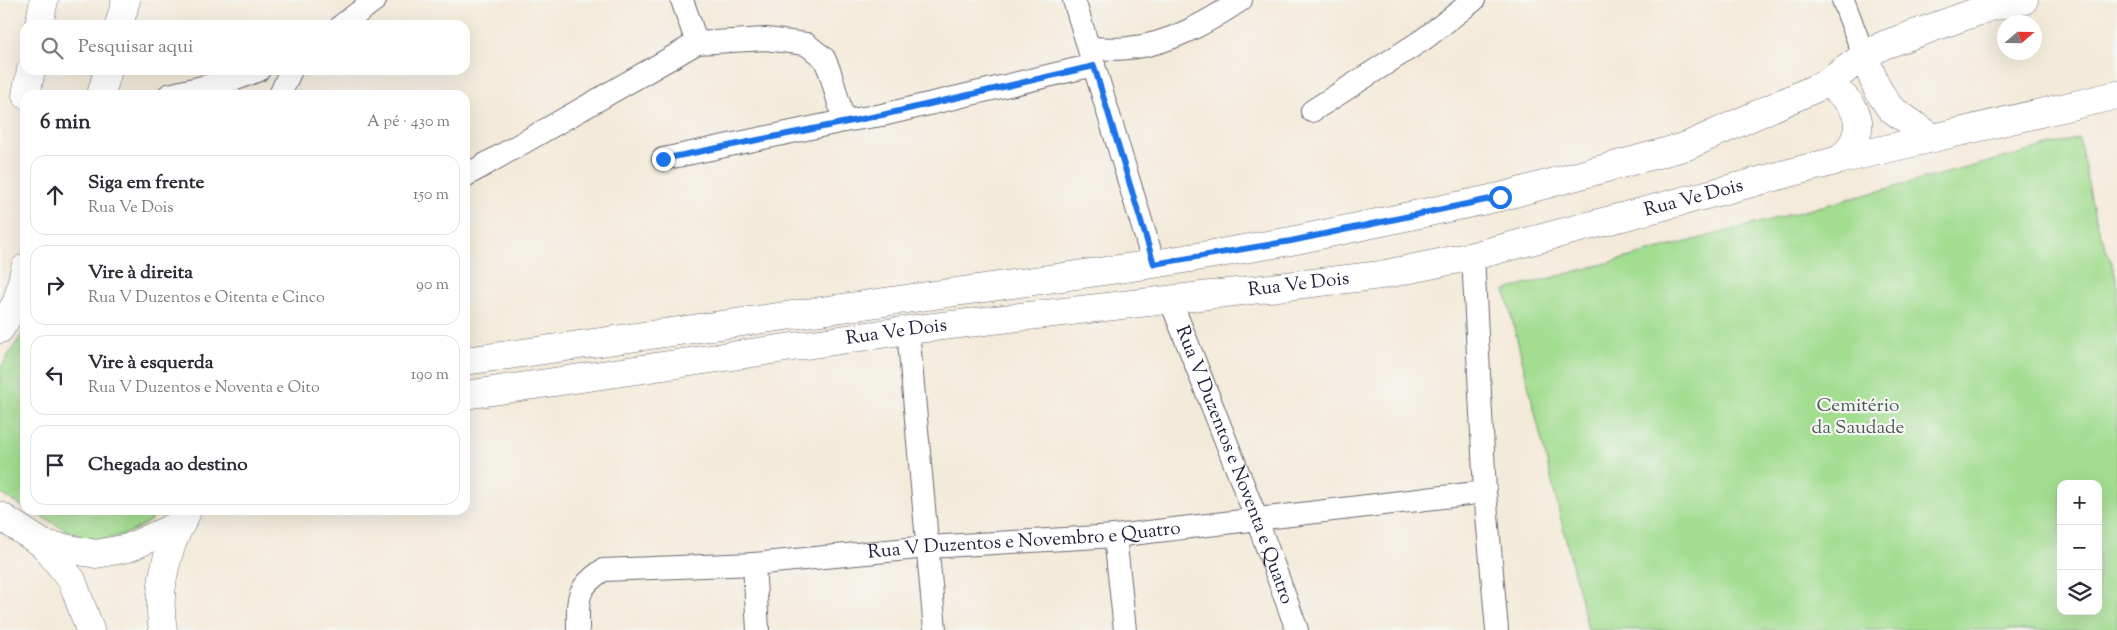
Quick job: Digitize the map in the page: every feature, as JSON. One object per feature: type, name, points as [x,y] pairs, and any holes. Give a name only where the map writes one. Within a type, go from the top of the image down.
[{"type":"main road","points":[[40,20],[44,0]]},
{"type":"main road","points":[[120,20],[126,0]]},
{"type":"main road","name":"Rua Ve Dois","points":[[470,360],[1154,264],[1291,241],[1500,197],[1688,146],[1827,83],[1864,56],[1884,46],[1990,7],[2024,0]]},
{"type":"main road","points":[[1864,56],[1877,88],[1890,108],[1933,138]]},
{"type":"main road","points":[[27,90],[30,75]]},
{"type":"main road","points":[[102,90],[107,75]]},
{"type":"main road","points":[[1827,83],[1841,92],[1856,111],[1858,127],[1853,145],[1839,160]]},
{"type":"main road","name":"Rua Ve Dois","points":[[470,394],[908,330],[1381,275],[1473,256],[1839,160],[2117,95]]},
{"type":"main road","points":[[0,329],[20,301]]},
{"type":"main road","points":[[0,516],[43,544],[72,580],[90,630]]},
{"type":"main road","points":[[43,544],[96,554],[128,548],[185,517]]},
{"type":"main road","points":[[163,630],[160,613],[161,578],[185,517]]},
{"type":"street","points":[[349,20],[375,0]]},
{"type":"street","points":[[682,0],[697,43]]},
{"type":"street","points":[[1074,0],[1154,264]]},
{"type":"street","points":[[663,159],[844,121],[882,115],[1091,57],[1168,39],[1212,19],[1241,0]]},
{"type":"street","points":[[1312,111],[1424,39],[1474,0]]},
{"type":"street","points":[[1842,0],[1864,56]]},
{"type":"street","points":[[470,173],[697,43],[766,40],[806,44],[824,58],[844,121]]},
{"type":"street","points":[[212,90],[238,87],[253,75]]},
{"type":"street","points":[[282,90],[289,75]]},
{"type":"street","points":[[1473,256],[1485,492],[1496,630]]},
{"type":"street","name":"Rua V Duzentos e Noventa e Quatro","points":[[1170,299],[1257,520],[1296,630]]},
{"type":"street","points":[[908,330],[935,630]]},
{"type":"street","name":"Rua V Duzentos e Novembro e Quatro","points":[[578,630],[578,601],[582,587],[589,579],[603,570],[754,564],[928,547],[1115,536],[1485,492]]},
{"type":"street","points":[[1115,536],[1125,630]]},
{"type":"street","points":[[754,564],[758,630]]},
{"type":"green space","name":"Cemitério da Saudade","points":[[2079,138],[2095,218],[2117,279],[2117,630],[1588,630],[1505,290]]},
{"type":"green space","points":[[20,338],[20,505],[0,493],[0,368]]},
{"type":"green space","points":[[38,515],[156,515],[137,529],[103,540],[84,538]]},
{"type":"route","points":[[663,159],[844,121],[882,115],[1094,66],[1154,264],[1291,241],[1500,197]]}]
